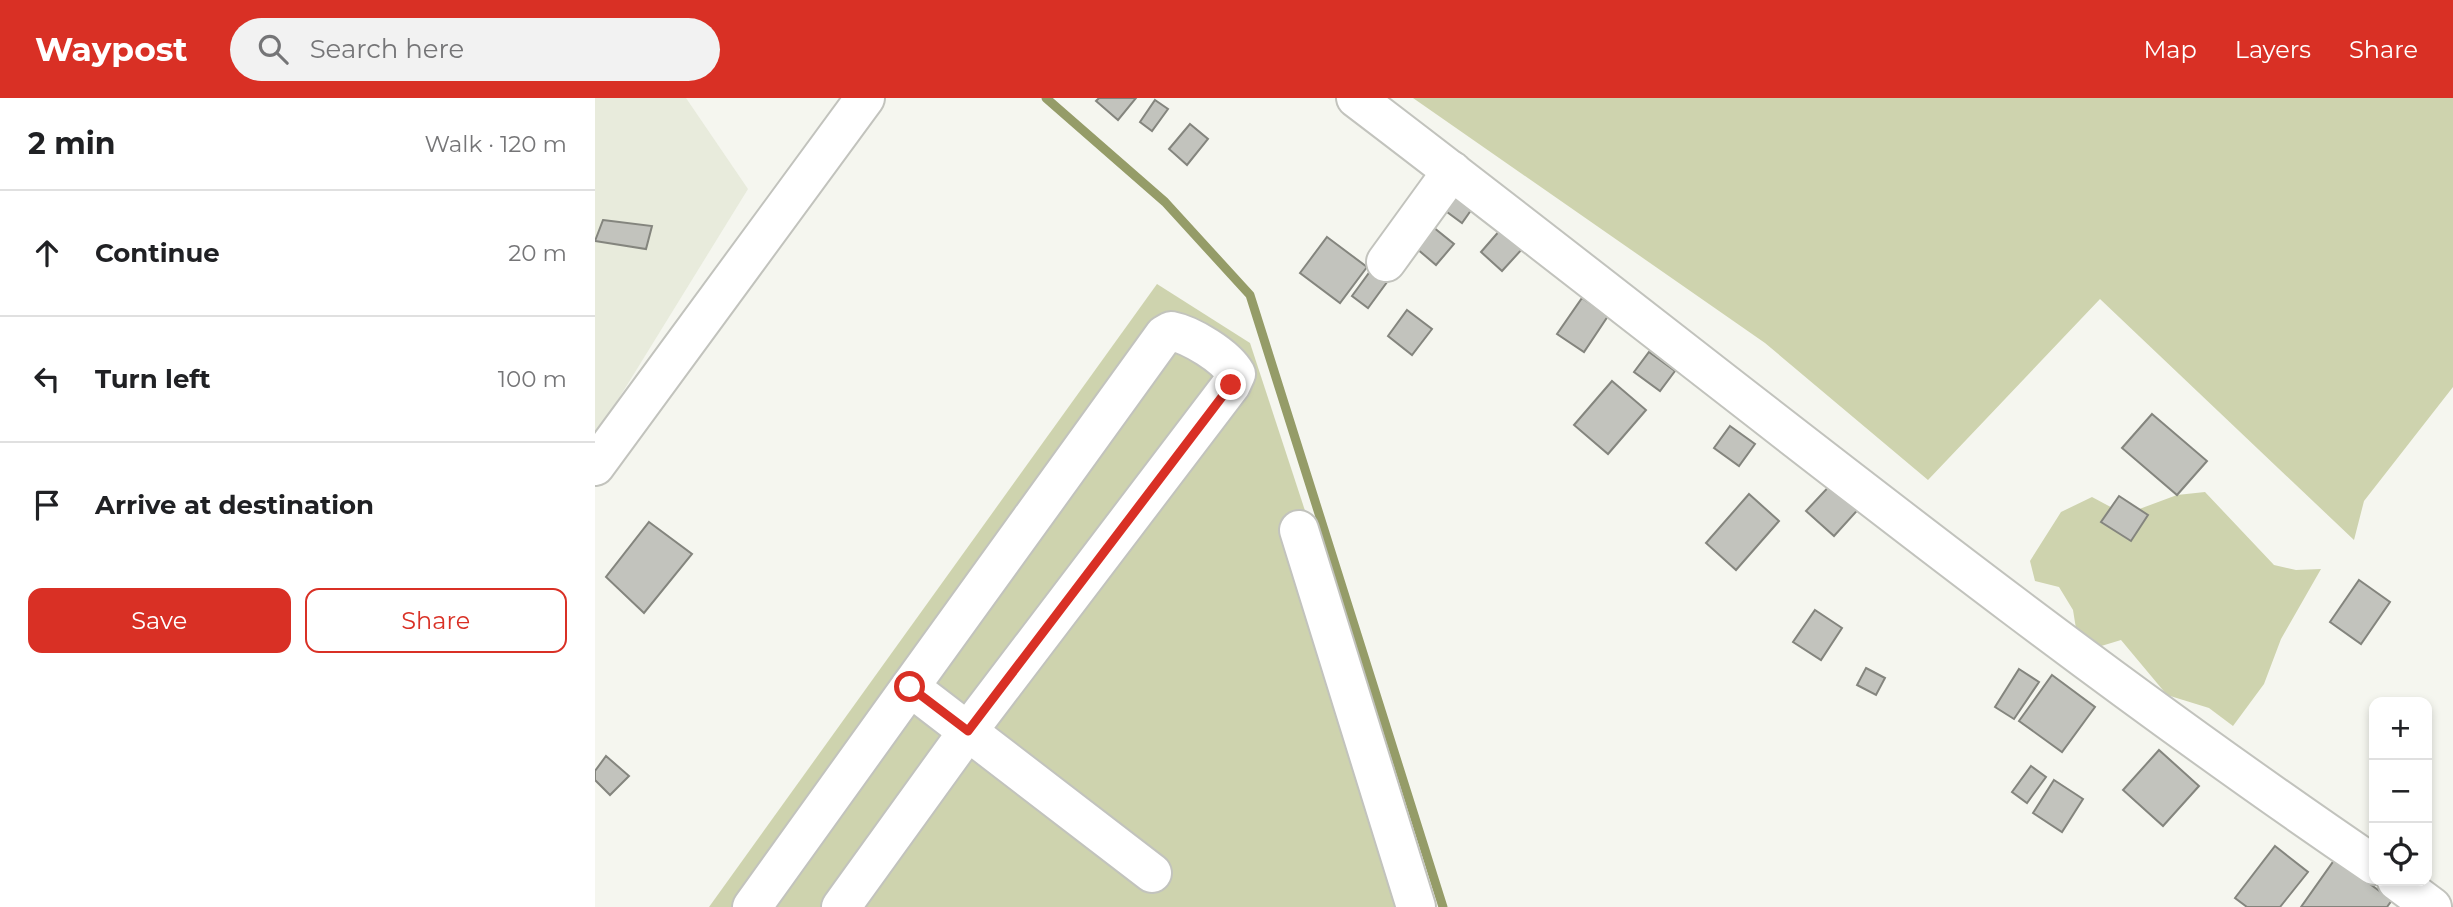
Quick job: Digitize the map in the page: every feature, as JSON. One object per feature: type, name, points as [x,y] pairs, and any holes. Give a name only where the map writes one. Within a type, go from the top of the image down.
[{"type":"street","points":[[595,466],[865,98]]},
{"type":"street","points":[[1356,98],[1921,536],[2257,785],[2369,862]]},
{"type":"street","points":[[1386,262],[1452,172]]},
{"type":"street","points":[[752,907],[1164,335],[1171,331],[1182,333],[1231,365],[1236,374],[1231,385],[968,731],[853,903]]},
{"type":"street","points":[[1299,530],[1416,907]]},
{"type":"street","points":[[910,687],[1152,873]]},
{"type":"street","points":[[2404,886],[2432,907]]},
{"type":"shaded area","points":[[595,98],[686,98],[748,189],[595,437]]},
{"type":"green space","points":[[1413,98],[2453,98],[2453,387],[2364,501],[2354,540],[2100,299],[1928,480],[1765,343]]},
{"type":"green space","points":[[1157,284],[1250,343],[1435,907],[709,907]]},
{"type":"green space","points":[[2205,492],[2274,565],[2296,570],[2321,569],[2281,639],[2264,684],[2233,726],[2209,708],[2167,695],[2121,640],[2098,647],[2078,641],[2073,610],[2059,587],[2035,581],[2030,561],[2061,512],[2092,497],[2120,512],[2134,511],[2177,495]]},
{"type":"building","points":[[1099,98],[1136,98],[1118,120],[1096,101]]},
{"type":"building","points":[[1155,100],[1168,109],[1152,131],[1140,122]]},
{"type":"building","points":[[1190,124],[1208,139],[1187,165],[1169,149]]},
{"type":"building","points":[[1455,192],[1474,206],[1462,223],[1443,209]]},
{"type":"building","points":[[603,220],[652,226],[646,249],[595,241]]},
{"type":"building","points":[[1433,227],[1454,244],[1436,265],[1416,248]]},
{"type":"building","points":[[1501,229],[1523,248],[1502,271],[1481,252]]},
{"type":"building","points":[[1327,237],[1367,267],[1340,303],[1300,273]]},
{"type":"building","points":[[1374,266],[1390,278],[1368,308],[1352,296]]},
{"type":"building","points":[[1582,298],[1608,316],[1584,352],[1557,334]]},
{"type":"building","points":[[1407,310],[1432,329],[1412,355],[1388,336]]},
{"type":"building","points":[[1649,352],[1675,371],[1660,391],[1634,372]]},
{"type":"building","points":[[1612,381],[1646,410],[1608,454],[1574,425]]},
{"type":"building","points":[[2152,414],[2207,461],[2177,495],[2122,448]]},
{"type":"building","points":[[1730,426],[1755,444],[1739,466],[1714,448]]},
{"type":"building","points":[[1836,479],[1863,504],[1834,536],[1806,511]]},
{"type":"building","points":[[1749,494],[1779,521],[1736,570],[1706,543]]},
{"type":"building","points":[[2119,496],[2148,515],[2131,541],[2101,522]]},
{"type":"building","points":[[649,522],[692,554],[644,613],[606,577]]},
{"type":"building","points":[[2359,580],[2390,602],[2361,644],[2330,622]]},
{"type":"building","points":[[1815,610],[1842,628],[1821,660],[1793,642]]},
{"type":"building","points":[[1866,668],[1885,678],[1876,695],[1857,685]]},
{"type":"building","points":[[2019,669],[2039,682],[2014,719],[1995,707]]},
{"type":"building","points":[[2052,675],[2095,707],[2062,752],[2019,721]]},
{"type":"building","points":[[2159,750],[2199,786],[2163,826],[2123,790]]},
{"type":"building","points":[[606,756],[629,776],[610,795],[595,780],[595,771]]},
{"type":"building","points":[[2031,766],[2046,777],[2027,803],[2012,792]]},
{"type":"building","points":[[2054,780],[2083,799],[2062,832],[2033,813]]},
{"type":"building","points":[[2275,846],[2308,872],[2280,907],[2247,907],[2235,898]]},
{"type":"building","points":[[2335,859],[2392,900],[2387,907],[2301,907]]},
{"type":"waterway","points":[[1046,98],[1165,202],[1250,295],[1443,907]]},
{"type":"route","points":[[910,687],[968,731],[1231,385]]}]
